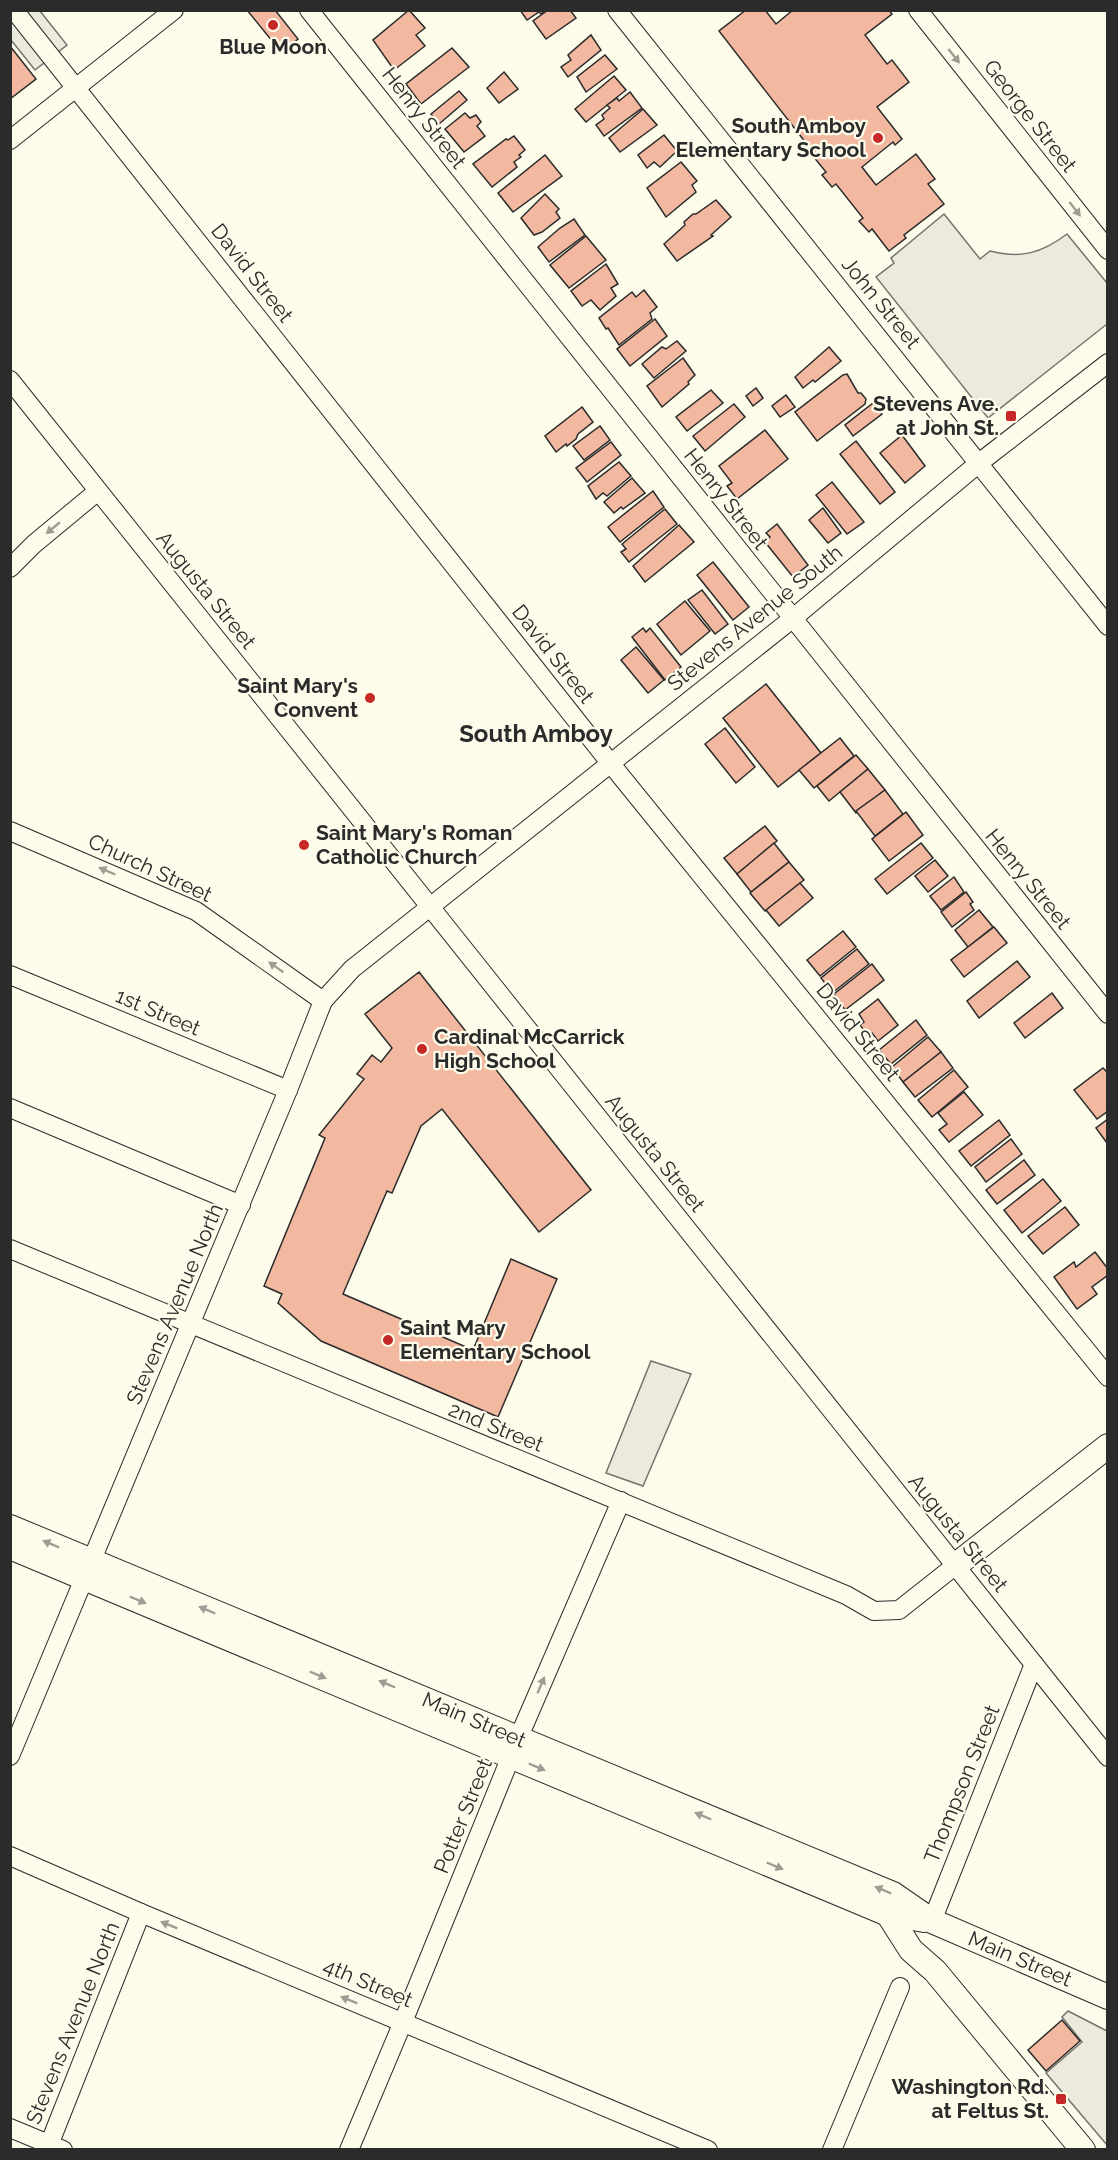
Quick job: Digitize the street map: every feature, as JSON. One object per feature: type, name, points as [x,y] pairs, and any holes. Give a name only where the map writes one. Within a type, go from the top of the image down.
[{"type":"main road","points":[[956,1565],[1107,1446]]},
{"type":"main road","name":"Main Street","points":[[10,1527],[88,1570]]},
{"type":"main road","name":"Main Street","points":[[10,1547],[88,1570],[515,1747],[893,1894],[932,1922],[1107,1997]]},
{"type":"main road","name":"Main Street","points":[[515,1747],[888,1914],[932,1922]]},
{"type":"main road","points":[[888,1914],[911,1950],[935,1971],[1083,2150]]},
{"type":"main road","points":[[932,1922],[935,1971]]},
{"type":"street","name":"David Street","points":[[14,10],[611,764],[1107,1377]]},
{"type":"street","points":[[10,140],[174,10]]},
{"type":"street","name":"Henry Street","points":[[309,10],[1107,1014]]},
{"type":"street","name":"John Street","points":[[617,10],[1107,626]]},
{"type":"street","name":"George Street","points":[[918,10],[1107,250]]},
{"type":"street","name":"Stevens Avenue South","points":[[430,907],[792,619],[979,463],[1107,363]]},
{"type":"street","name":"Augusta Street","points":[[10,380],[1107,1757]]},
{"type":"street","points":[[10,568],[28,549],[98,491]]},
{"type":"street","name":"Church Street","points":[[10,831],[196,911],[323,1001]]},
{"type":"street","name":"Stevens Avenue North","points":[[10,1756],[241,1204],[323,1001],[352,969],[430,907]]},
{"type":"street","name":"1st Street","points":[[10,975],[288,1090]]},
{"type":"street","points":[[10,1108],[241,1204]]},
{"type":"street","name":"2nd Street","points":[[10,1249],[846,1595],[874,1611],[898,1610],[956,1565]]},
{"type":"street","name":"Potter Street","points":[[349,2150],[404,2022],[515,1747],[621,1501]]},
{"type":"street","name":"Thompson Street","points":[[932,1922],[1034,1664]]},
{"type":"street","name":"4th Street","points":[[10,1856],[708,2150]]},
{"type":"street","name":"Stevens Avenue North","points":[[53,2148],[141,1913]]},
{"type":"street","points":[[832,2150],[900,1987]]},
{"type":"street","points":[[10,2128],[53,2148]]},
{"type":"shaded area","points":[[11,11],[40,11],[67,45],[35,70],[11,40]]},
{"type":"shaded area","points":[[944,214],[980,259],[990,251],[1012,254],[1031,253],[1049,246],[1067,234],[1107,283],[1107,324],[988,418],[876,277],[894,263],[891,258]]},
{"type":"shaded area","points":[[651,1361],[691,1374],[643,1486],[606,1473]]},
{"type":"shaded area","points":[[1068,2011],[1107,2031],[1107,2145],[1046,2073],[1082,2042],[1062,2017]]},
{"type":"building","name":"Blue Moon","points":[[247,10],[275,10],[298,39],[281,52]]},
{"type":"building","points":[[409,10],[425,28],[416,35],[425,46],[394,70],[373,40]]},
{"type":"building","points":[[520,10],[546,10],[527,20]]},
{"type":"building","points":[[548,10],[570,10],[576,18],[546,39],[533,21]]},
{"type":"building","points":[[746,10],[765,10],[776,24],[793,10],[889,10],[892,14],[865,35],[887,64],[892,60],[909,82],[877,107],[902,139],[895,145],[893,142],[862,167],[876,185],[916,154],[935,179],[928,184],[944,204],[904,235],[906,238],[889,251],[872,229],[869,232],[859,221],[863,218],[836,184],[832,187],[822,175],[826,172],[804,145],[806,143],[719,31]]},
{"type":"building","points":[[591,35],[601,50],[568,77],[561,67],[571,60],[568,55]]},
{"type":"building","points":[[10,46],[36,79],[10,99]]},
{"type":"building","points":[[452,48],[469,67],[421,104],[406,84]]},
{"type":"building","points":[[605,55],[617,69],[586,92],[577,77]]},
{"type":"building","points":[[504,72],[518,89],[499,103],[487,88]]},
{"type":"building","points":[[614,76],[626,90],[586,122],[575,109]]},
{"type":"building","points":[[459,91],[467,100],[439,124],[431,114]]},
{"type":"building","points":[[630,92],[642,108],[604,136],[596,125],[604,119],[602,115],[610,108],[607,105],[617,98],[619,101]]},
{"type":"building","points":[[643,109],[657,125],[620,152],[609,138]]},
{"type":"building","points":[[465,113],[470,118],[476,115],[481,122],[477,126],[485,136],[464,152],[445,129]]},
{"type":"building","points":[[664,135],[677,151],[660,167],[654,162],[647,168],[638,155]]},
{"type":"building","points":[[514,136],[525,150],[514,162],[517,167],[492,187],[473,164],[506,139]]},
{"type":"building","points":[[545,155],[562,176],[513,212],[498,193]]},
{"type":"building","points":[[681,162],[697,181],[692,185],[696,192],[666,217],[647,188]]},
{"type":"building","points":[[545,194],[559,209],[556,212],[560,218],[542,232],[534,235],[521,218]]},
{"type":"building","points":[[716,200],[731,217],[711,235],[713,236],[677,261],[664,244],[685,225],[684,222],[693,214]]},
{"type":"building","points":[[574,219],[585,235],[549,262],[538,247]]},
{"type":"building","points":[[586,236],[606,260],[569,288],[550,265]]},
{"type":"building","points":[[606,264],[618,284],[611,288],[616,296],[600,310],[591,300],[582,306],[571,291]]},
{"type":"building","points":[[644,290],[657,307],[650,313],[652,319],[619,345],[599,318],[632,292],[636,297]]},
{"type":"building","points":[[655,319],[667,336],[630,366],[617,349]]},
{"type":"building","points":[[677,341],[686,351],[654,378],[642,364],[662,347],[666,349]]},
{"type":"building","points":[[829,347],[841,361],[815,382],[813,380],[803,388],[795,377]]},
{"type":"building","points":[[683,358],[695,375],[688,382],[689,384],[662,407],[647,386]]},
{"type":"building","points":[[847,374],[858,393],[866,399],[865,404],[817,441],[795,412]]},
{"type":"building","points":[[756,388],[763,398],[753,406],[746,396]]},
{"type":"building","points":[[711,390],[723,403],[687,431],[676,417]]},
{"type":"building","points":[[786,395],[795,407],[780,417],[772,406]]},
{"type":"building","points":[[873,403],[882,414],[853,436],[845,425]]},
{"type":"building","points":[[734,404],[745,417],[705,451],[693,436]]},
{"type":"building","points":[[582,407],[593,422],[578,434],[576,439],[556,452],[545,436]]},
{"type":"building","points":[[600,426],[610,440],[584,460],[573,446]]},
{"type":"building","points":[[765,430],[788,459],[737,499],[727,486],[732,483],[719,466]]},
{"type":"building","points":[[902,435],[925,466],[905,483],[880,453]]},
{"type":"building","points":[[856,441],[895,492],[880,504],[840,454]]},
{"type":"building","points":[[611,442],[621,455],[587,482],[576,468]]},
{"type":"building","points":[[619,462],[631,476],[607,496],[603,493],[596,499],[588,486]]},
{"type":"building","points":[[632,478],[645,493],[614,513],[604,502]]},
{"type":"building","points":[[832,482],[864,522],[847,534],[816,495]]},
{"type":"building","points":[[653,491],[664,507],[620,542],[608,527]]},
{"type":"building","points":[[823,508],[841,533],[828,543],[809,520]]},
{"type":"building","points":[[665,509],[677,524],[629,562],[621,552],[626,549],[622,544]]},
{"type":"building","points":[[777,524],[808,565],[793,577],[765,542],[770,537],[766,533]]},
{"type":"building","points":[[679,525],[694,542],[645,582],[633,566]]},
{"type":"building","points":[[713,562],[749,607],[733,620],[697,575]]},
{"type":"building","points":[[702,590],[728,624],[715,634],[688,600]]},
{"type":"building","points":[[685,601],[710,631],[681,655],[657,624]]},
{"type":"building","points":[[643,628],[646,632],[650,628],[681,667],[665,680],[632,637]]},
{"type":"building","points":[[636,647],[664,680],[648,693],[621,660]]},
{"type":"building","points":[[766,684],[821,753],[778,787],[723,718]]},
{"type":"building","points":[[725,728],[755,767],[736,783],[705,744]]},
{"type":"building","points":[[840,738],[854,756],[814,788],[799,770]]},
{"type":"building","points":[[856,755],[868,769],[829,801],[817,786]]},
{"type":"building","points":[[868,769],[885,790],[856,813],[840,792]]},
{"type":"building","points":[[885,790],[903,814],[875,836],[856,811]]},
{"type":"building","points":[[906,812],[923,835],[889,861],[872,839]]},
{"type":"building","points":[[765,826],[777,841],[737,874],[724,858]]},
{"type":"building","points":[[774,843],[789,862],[751,892],[737,874]]},
{"type":"building","points":[[921,843],[933,858],[887,894],[875,879]]},
{"type":"building","points":[[935,860],[948,876],[928,892],[915,876]]},
{"type":"building","points":[[789,862],[804,880],[765,911],[750,893]]},
{"type":"building","points":[[954,877],[964,892],[941,910],[930,896]]},
{"type":"building","points":[[800,883],[813,898],[779,926],[766,910]]},
{"type":"building","points":[[966,892],[973,902],[970,904],[974,910],[952,927],[941,912]]},
{"type":"building","points":[[979,910],[993,927],[968,947],[955,930]]},
{"type":"building","points":[[994,927],[1007,943],[964,977],[951,960]]},
{"type":"building","points":[[843,931],[856,947],[820,976],[807,960]]},
{"type":"building","points":[[857,949],[869,964],[832,993],[821,978]]},
{"type":"building","points":[[1017,961],[1030,977],[979,1018],[967,1001]]},
{"type":"building","points":[[872,964],[884,980],[845,1010],[834,994]]},
{"type":"building","points":[[419,972],[591,1190],[539,1232],[442,1109],[421,1126],[392,1193],[387,1191],[343,1294],[473,1350],[511,1259],[557,1279],[498,1417],[321,1341],[278,1303],[282,1294],[264,1286],[325,1138],[319,1135],[364,1079],[357,1074],[372,1055],[381,1062],[392,1048],[365,1014]]},
{"type":"building","points":[[1052,993],[1063,1008],[1025,1038],[1014,1023]]},
{"type":"building","points":[[878,999],[898,1025],[878,1041],[872,1033],[868,1036],[860,1025],[864,1022],[859,1014]]},
{"type":"building","points":[[916,1020],[927,1035],[891,1064],[879,1050]]},
{"type":"building","points":[[928,1037],[941,1052],[903,1082],[892,1067]]},
{"type":"building","points":[[941,1052],[953,1068],[915,1097],[903,1082]]},
{"type":"building","points":[[1103,1068],[1108,1073],[1108,1111],[1097,1119],[1074,1090]]},
{"type":"building","points":[[954,1070],[968,1087],[932,1117],[918,1100]]},
{"type":"building","points":[[964,1092],[983,1115],[949,1142],[939,1130],[947,1124],[938,1113]]},
{"type":"building","points":[[1108,1119],[1108,1142],[1107,1143],[1096,1128]]},
{"type":"building","points":[[999,1120],[1010,1135],[971,1166],[959,1151]]},
{"type":"building","points":[[1011,1139],[1022,1154],[986,1182],[975,1167]]},
{"type":"building","points":[[1024,1160],[1035,1175],[997,1204],[986,1190]]},
{"type":"building","points":[[1043,1179],[1061,1201],[1022,1233],[1004,1210]]},
{"type":"building","points":[[1065,1207],[1079,1225],[1043,1254],[1028,1236]]},
{"type":"building","points":[[1095,1252],[1108,1269],[1108,1275],[1092,1287],[1097,1294],[1077,1309],[1054,1277],[1074,1262],[1076,1267]]},
{"type":"building","points":[[1062,2020],[1080,2041],[1046,2071],[1028,2050]]},
{"type":"place","name":"Blue Moon","points":[[273,25]]},
{"type":"place","name":"South Amboy Elementary School","points":[[878,138]]},
{"type":"place","name":"Stevens Ave. at John St.","points":[[1011,416]]},
{"type":"place","name":"Saint Mary's Convent","points":[[370,698]]},
{"type":"place","name":"Saint Mary's Roman Catholic Church","points":[[304,845]]},
{"type":"place","name":"Cardinal McCarrick High School","points":[[422,1049]]},
{"type":"place","name":"Saint Mary Elementary School","points":[[388,1340]]},
{"type":"place","name":"Washington Rd. at Feltus St.","points":[[1061,2099]]},
{"type":"district","name":"South Amboy","points":[[536,734]]}]
